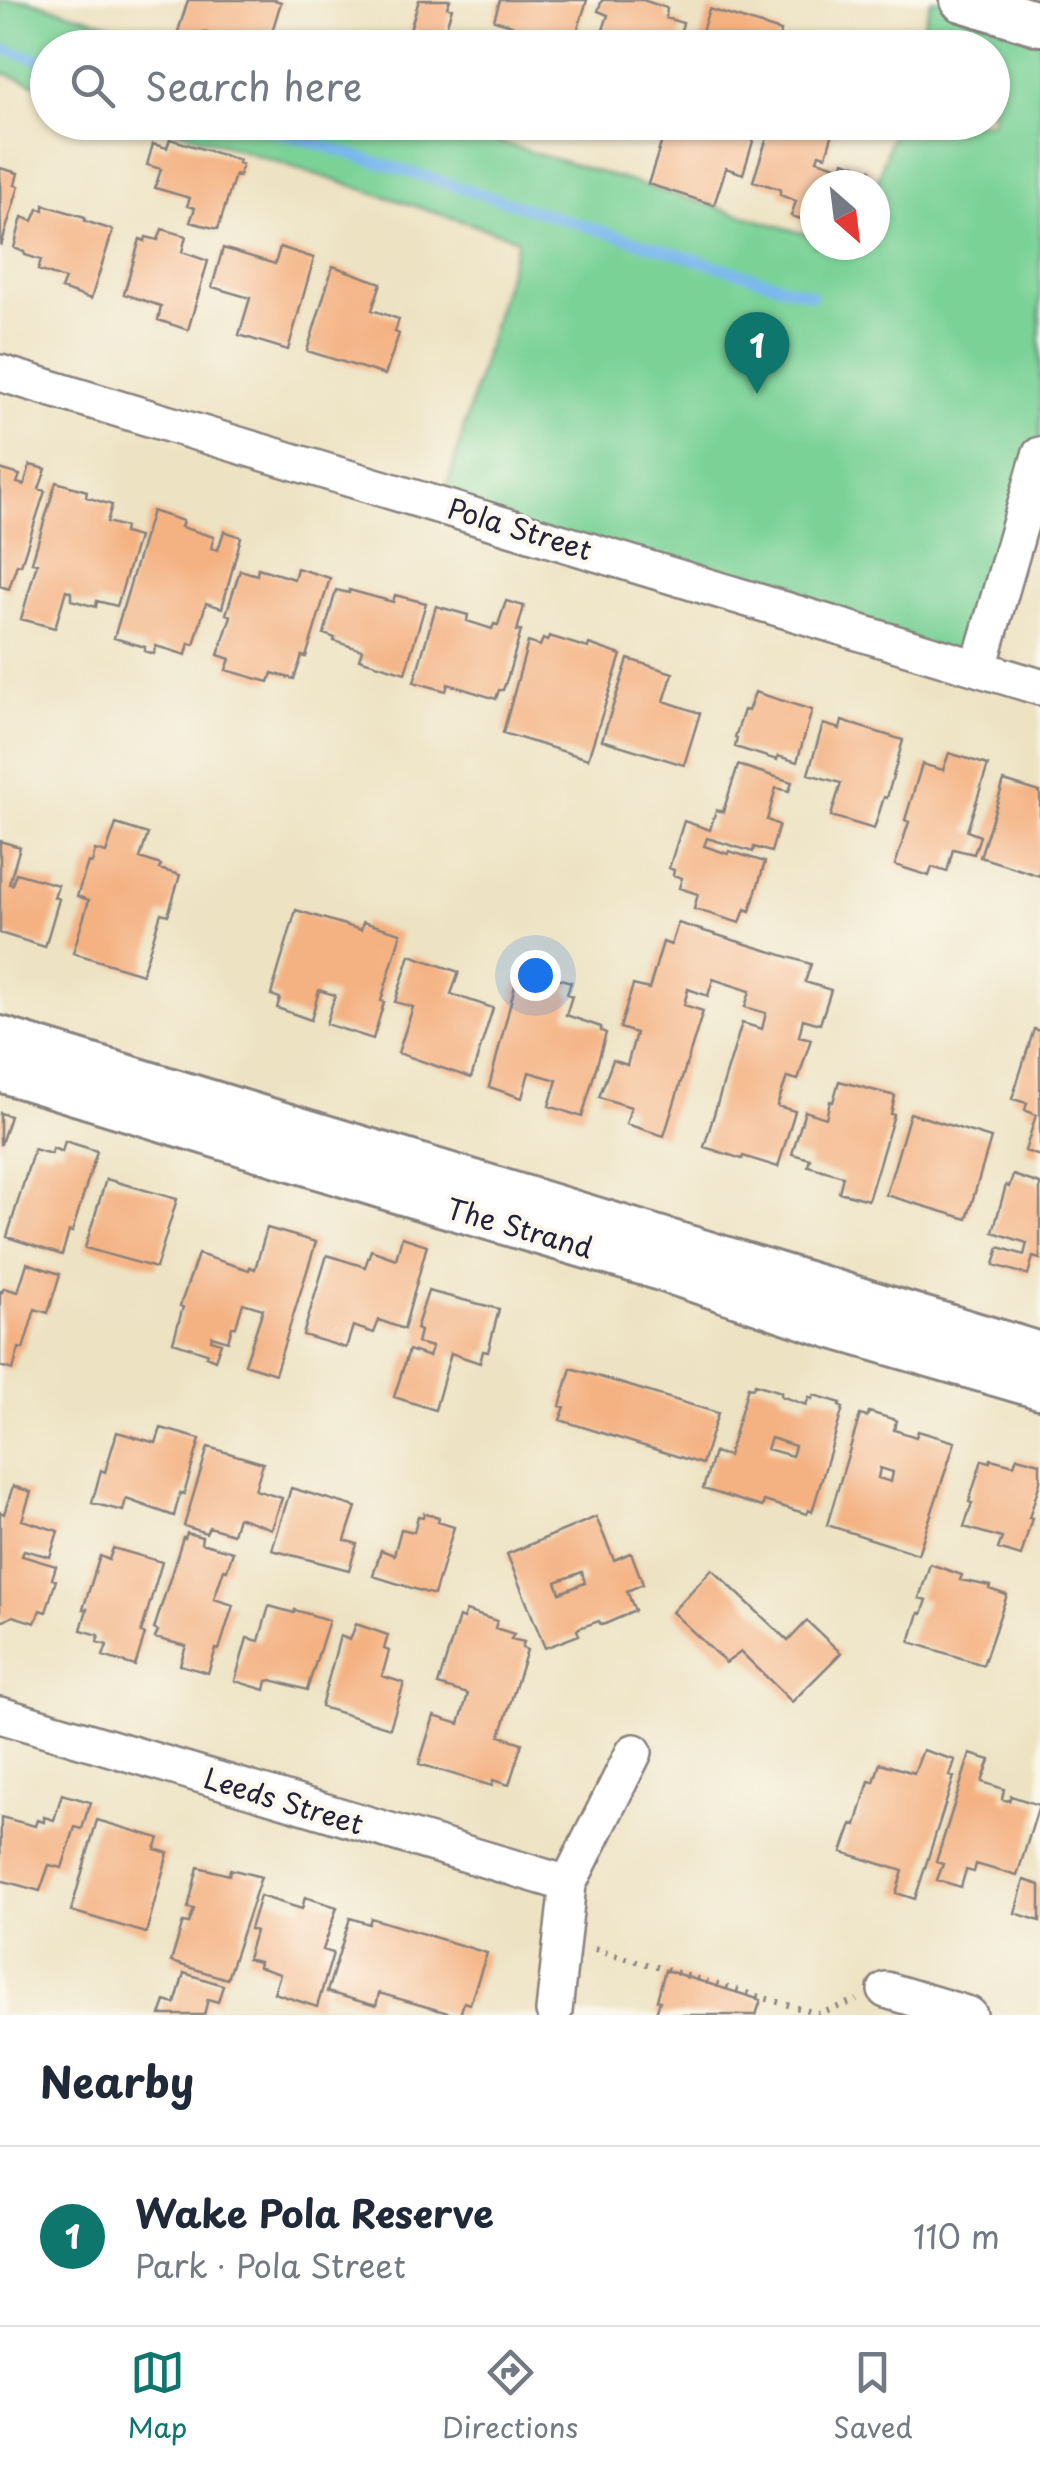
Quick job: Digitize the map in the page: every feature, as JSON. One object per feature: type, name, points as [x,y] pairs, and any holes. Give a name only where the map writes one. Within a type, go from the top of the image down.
[{"type":"street","points":[[962,0],[1040,24]]},
{"type":"street","name":"Pola Street","points":[[0,373],[1040,686]]},
{"type":"street","points":[[980,667],[1040,454]]},
{"type":"street","name":"The Strand","points":[[0,1038],[1040,1354]]},
{"type":"street","name":"The Strand","points":[[0,1070],[649,1264],[830,1326],[1040,1387]]},
{"type":"street","name":"Leeds Street","points":[[0,1715],[568,1884]]},
{"type":"street","points":[[554,2011],[568,1884],[634,1752]]},
{"type":"street","points":[[886,1990],[969,2015]]},
{"type":"path","points":[[562,1940],[819,2014],[886,1990]]},
{"type":"green space","points":[[0,0],[28,0],[129,30],[30,30],[30,82],[0,72]]},
{"type":"green space","points":[[931,0],[962,0],[1040,24],[1040,455],[979,667],[442,505],[518,239],[209,140],[492,140],[800,232],[800,260],[890,260],[890,170],[881,170],[890,140],[1010,140],[1010,30],[922,30]]},
{"type":"building","points":[[188,0],[281,2],[272,30],[179,30]]},
{"type":"building","points":[[419,0],[450,0],[447,7],[452,8],[445,30],[410,30]]},
{"type":"building","points":[[500,0],[587,0],[578,30],[510,30],[512,25],[494,20]]},
{"type":"building","points":[[602,0],[643,0],[667,8],[666,18],[683,23],[681,30],[603,30],[608,15],[598,11]]},
{"type":"building","points":[[709,9],[778,30],[703,30]]},
{"type":"building","points":[[173,140],[242,164],[218,229],[190,222],[195,208],[187,206],[190,198],[155,188],[161,169],[147,165],[153,144],[167,148]]},
{"type":"building","points":[[662,140],[753,140],[743,174],[726,168],[714,205],[648,184]]},
{"type":"building","points":[[766,140],[831,140],[826,156],[819,154],[817,160],[842,168],[844,161],[871,170],[800,170],[800,219],[791,216],[796,201],[780,195],[780,189],[753,181]]},
{"type":"building","points":[[0,168],[18,173],[15,185],[19,186],[1,246]]},
{"type":"building","points":[[44,205],[113,230],[91,299],[61,289],[65,279],[38,270],[41,260],[14,248],[22,217],[33,221]]},
{"type":"building","points":[[162,229],[186,236],[182,252],[208,261],[188,330],[158,320],[161,306],[124,294],[140,239],[158,240]]},
{"type":"building","points":[[280,247],[314,258],[288,350],[239,335],[250,298],[212,287],[223,248],[275,264]]},
{"type":"building","points":[[333,266],[381,283],[372,310],[399,319],[395,332],[399,334],[385,375],[307,351]]},
{"type":"building","points":[[30,465],[46,469],[39,489],[45,491],[9,589],[0,586],[0,469],[20,475],[17,483],[24,485]]},
{"type":"building","points":[[56,482],[87,491],[86,497],[112,505],[107,522],[125,527],[124,533],[138,537],[117,606],[97,601],[96,607],[71,600],[71,592],[66,590],[55,628],[21,619],[37,563],[32,562]]},
{"type":"building","points":[[152,511],[183,521],[181,527],[214,537],[211,548],[218,550],[224,531],[241,537],[222,608],[206,603],[194,645],[189,643],[186,655],[156,646],[154,654],[145,651],[145,647],[114,638]]},
{"type":"building","points":[[258,568],[294,579],[297,568],[330,578],[306,657],[302,656],[294,679],[272,673],[269,682],[226,670],[230,659],[218,655],[240,570],[257,575]]},
{"type":"building","points":[[336,590],[393,602],[395,595],[426,603],[405,673],[359,659],[362,650],[324,634]]},
{"type":"building","points":[[506,601],[524,606],[508,676],[496,699],[448,684],[446,691],[414,682],[436,606],[468,615],[467,621],[492,629],[494,624],[498,625]]},
{"type":"building","points":[[549,636],[621,655],[588,759],[503,733],[528,642],[540,646]]},
{"type":"building","points":[[628,659],[673,673],[664,701],[700,713],[684,765],[602,740]]},
{"type":"building","points":[[755,692],[812,710],[797,762],[735,747],[744,710],[748,711]]},
{"type":"building","points":[[842,721],[903,740],[874,829],[831,816],[841,783],[808,774],[823,724],[840,729]]},
{"type":"building","points":[[949,753],[988,765],[967,831],[980,836],[974,854],[953,849],[947,872],[932,867],[929,876],[895,865],[922,764],[943,770]]},
{"type":"building","points":[[738,765],[792,782],[789,791],[776,788],[767,820],[779,825],[771,852],[754,847],[753,852],[707,838],[704,846],[765,862],[750,911],[745,909],[740,923],[694,909],[698,894],[679,888],[682,878],[673,875],[674,870],[669,868],[684,821],[710,830],[716,810],[723,812]]},
{"type":"building","points":[[1004,781],[1040,792],[1040,876],[980,857]]},
{"type":"building","points":[[116,824],[148,834],[140,858],[180,875],[168,915],[161,913],[142,974],[73,953],[89,900],[77,896],[88,862],[92,863],[95,850],[106,853]]},
{"type":"building","points":[[0,841],[20,847],[9,884],[12,885],[16,873],[58,885],[54,897],[59,899],[45,947],[0,933]]},
{"type":"building","points":[[296,910],[361,930],[363,922],[401,933],[373,1039],[326,1024],[335,995],[319,990],[311,1020],[277,1008],[280,998],[271,995]]},
{"type":"building","points":[[678,923],[811,964],[805,982],[831,990],[820,1024],[803,1019],[799,1036],[811,1039],[798,1080],[787,1077],[777,1106],[795,1111],[778,1167],[704,1147],[742,1023],[762,1029],[766,1013],[745,1007],[750,991],[713,979],[708,996],[688,989],[684,1005],[703,1011],[664,1136],[626,1124],[631,1107],[599,1097],[613,1060],[627,1065],[636,1033],[620,1028],[633,985],[649,989],[663,942],[671,945]]},
{"type":"building","points":[[410,955],[459,972],[451,994],[493,1008],[471,1078],[398,1053],[413,1007],[395,1002]]},
{"type":"building","points":[[525,968],[571,982],[567,994],[572,996],[566,1015],[601,1027],[606,1033],[582,1117],[549,1106],[557,1080],[529,1072],[522,1098],[489,1087],[517,978],[522,980]]},
{"type":"building","points":[[1034,1029],[1040,1031],[1040,1156],[1025,1151],[1036,1115],[1025,1110],[1027,1103],[1012,1099]]},
{"type":"building","points":[[839,1081],[895,1096],[891,1114],[894,1115],[868,1200],[839,1192],[843,1176],[808,1166],[810,1159],[792,1154],[805,1111],[826,1118]]},
{"type":"building","points":[[0,1113],[10,1116],[1,1144],[0,1144]]},
{"type":"building","points":[[910,1113],[991,1138],[967,1219],[886,1195]]},
{"type":"building","points":[[65,1141],[97,1151],[62,1255],[7,1237],[34,1149],[51,1154],[53,1148],[62,1152]]},
{"type":"building","points":[[1013,1175],[1040,1184],[1040,1259],[1033,1257],[1028,1275],[994,1265],[999,1247],[1024,1255],[1027,1243],[993,1232],[1006,1185],[1009,1187]]},
{"type":"building","points":[[106,1179],[177,1199],[156,1268],[85,1248]]},
{"type":"building","points":[[267,1228],[316,1242],[275,1374],[245,1364],[263,1309],[243,1303],[228,1341],[212,1336],[211,1340],[221,1343],[215,1360],[207,1353],[173,1342],[183,1307],[180,1306],[198,1254],[255,1269]]},
{"type":"building","points":[[402,1237],[427,1245],[404,1329],[379,1320],[374,1333],[353,1326],[346,1348],[303,1335],[327,1255],[365,1267],[371,1250],[396,1259]]},
{"type":"building","points":[[27,1263],[60,1274],[48,1313],[35,1309],[13,1370],[0,1366],[0,1291],[4,1288],[18,1292]]},
{"type":"building","points":[[428,1291],[499,1309],[488,1352],[483,1351],[480,1363],[451,1353],[435,1410],[394,1397],[409,1350],[429,1357],[432,1347],[417,1343],[420,1331],[416,1329]]},
{"type":"building","points":[[571,1368],[718,1413],[702,1464],[560,1420]]},
{"type":"building","points":[[755,1384],[781,1392],[781,1396],[806,1405],[814,1395],[841,1403],[843,1408],[812,1512],[807,1514],[764,1501],[762,1507],[703,1489],[714,1452],[728,1456],[748,1387]],"holes":[[[771,1438],[795,1446],[792,1456],[767,1449]]]},
{"type":"building","points":[[869,1412],[896,1420],[894,1430],[916,1437],[918,1431],[955,1442],[918,1554],[827,1525],[860,1415],[867,1417]],"holes":[[[880,1468],[893,1472],[891,1482],[878,1478]]]},
{"type":"building","points":[[161,1428],[200,1439],[174,1516],[126,1499],[123,1511],[92,1503],[117,1432],[156,1443]]},
{"type":"building","points":[[208,1447],[263,1463],[255,1490],[282,1498],[272,1529],[238,1517],[233,1534],[209,1527],[206,1533],[184,1526]]},
{"type":"building","points":[[1017,1457],[1040,1463],[1040,1482],[1021,1556],[998,1549],[1002,1538],[964,1527],[982,1460],[1014,1465]]},
{"type":"building","points":[[13,1486],[31,1492],[22,1520],[58,1531],[50,1557],[24,1550],[22,1556],[56,1566],[46,1612],[40,1610],[35,1623],[13,1616],[0,1620],[0,1512],[4,1514]]},
{"type":"building","points":[[291,1488],[356,1507],[345,1540],[357,1544],[349,1570],[272,1550]]},
{"type":"building","points":[[424,1513],[454,1527],[434,1595],[373,1576],[381,1550],[394,1555],[401,1529],[414,1532],[418,1516],[423,1517]]},
{"type":"building","points":[[596,1517],[614,1560],[632,1555],[643,1584],[627,1591],[635,1611],[605,1624],[599,1621],[579,1628],[579,1635],[545,1648],[507,1554]],"holes":[[[582,1572],[585,1583],[560,1593],[556,1582]]]},
{"type":"building","points":[[187,1533],[202,1537],[201,1543],[233,1552],[214,1599],[233,1605],[208,1673],[180,1665],[186,1646],[155,1638],[158,1631],[154,1629]]},
{"type":"building","points":[[113,1548],[162,1562],[135,1666],[103,1656],[107,1645],[97,1642],[99,1635],[81,1630],[87,1609],[83,1609],[100,1556],[109,1560]]},
{"type":"building","points":[[930,1564],[962,1575],[960,1580],[990,1586],[989,1589],[1007,1595],[983,1665],[910,1642],[927,1600],[919,1598]]},
{"type":"building","points":[[712,1569],[788,1641],[807,1621],[841,1653],[792,1702],[741,1652],[726,1663],[672,1612]]},
{"type":"building","points":[[269,1606],[329,1620],[307,1690],[272,1680],[267,1681],[265,1690],[235,1681],[247,1638],[259,1641]]},
{"type":"building","points":[[466,1611],[497,1621],[495,1628],[514,1634],[511,1639],[524,1642],[522,1648],[527,1650],[500,1736],[522,1743],[509,1785],[493,1780],[492,1786],[419,1764],[434,1716],[459,1724],[468,1694],[438,1685],[459,1617],[463,1619]]},
{"type":"building","points":[[356,1624],[388,1635],[384,1649],[389,1651],[382,1676],[404,1683],[390,1728],[321,1707],[340,1636],[350,1640]]},
{"type":"building","points":[[923,1750],[955,1760],[950,1776],[954,1777],[915,1899],[896,1893],[903,1871],[842,1852],[852,1824],[856,1825],[869,1781],[874,1782],[880,1763],[914,1773]]},
{"type":"building","points":[[970,1754],[990,1760],[982,1782],[1004,1789],[1002,1799],[1009,1801],[1011,1796],[1039,1805],[1017,1876],[976,1864],[974,1872],[966,1870],[961,1887],[937,1880],[943,1864],[936,1862]]},
{"type":"building","points":[[62,1794],[90,1802],[82,1829],[75,1827],[62,1868],[49,1865],[40,1891],[0,1880],[1,1817],[35,1826],[37,1820],[44,1822],[44,1817],[54,1820]]},
{"type":"building","points":[[97,1820],[159,1838],[155,1849],[168,1853],[146,1933],[71,1911]]},
{"type":"building","points":[[198,1867],[229,1875],[230,1869],[261,1877],[227,1979],[171,1962],[183,1922],[189,1923],[194,1909],[188,1908]]},
{"type":"building","points":[[1024,1880],[1040,1885],[1040,1921],[1015,1913]]},
{"type":"building","points":[[260,1896],[302,1909],[305,1897],[337,1907],[323,1950],[333,1953],[317,2007],[274,1993],[280,1974],[247,1959],[255,1931],[250,1929]]},
{"type":"building","points":[[350,1918],[369,1924],[371,1918],[487,1953],[470,2004],[464,2002],[460,2015],[455,2015],[379,1993],[376,2006],[327,1992]]},
{"type":"building","points":[[665,1970],[761,2000],[756,2015],[655,2015]]},
{"type":"building","points":[[184,1973],[223,1985],[218,2002],[208,1999],[204,2015],[160,2015],[165,2001],[175,2004]]},
{"type":"waterway","points":[[0,48],[30,57]]},
{"type":"waterway","points":[[304,140],[812,295]]},
{"type":"place","name":"Wake Pola Reserve","points":[[757,394]]}]
